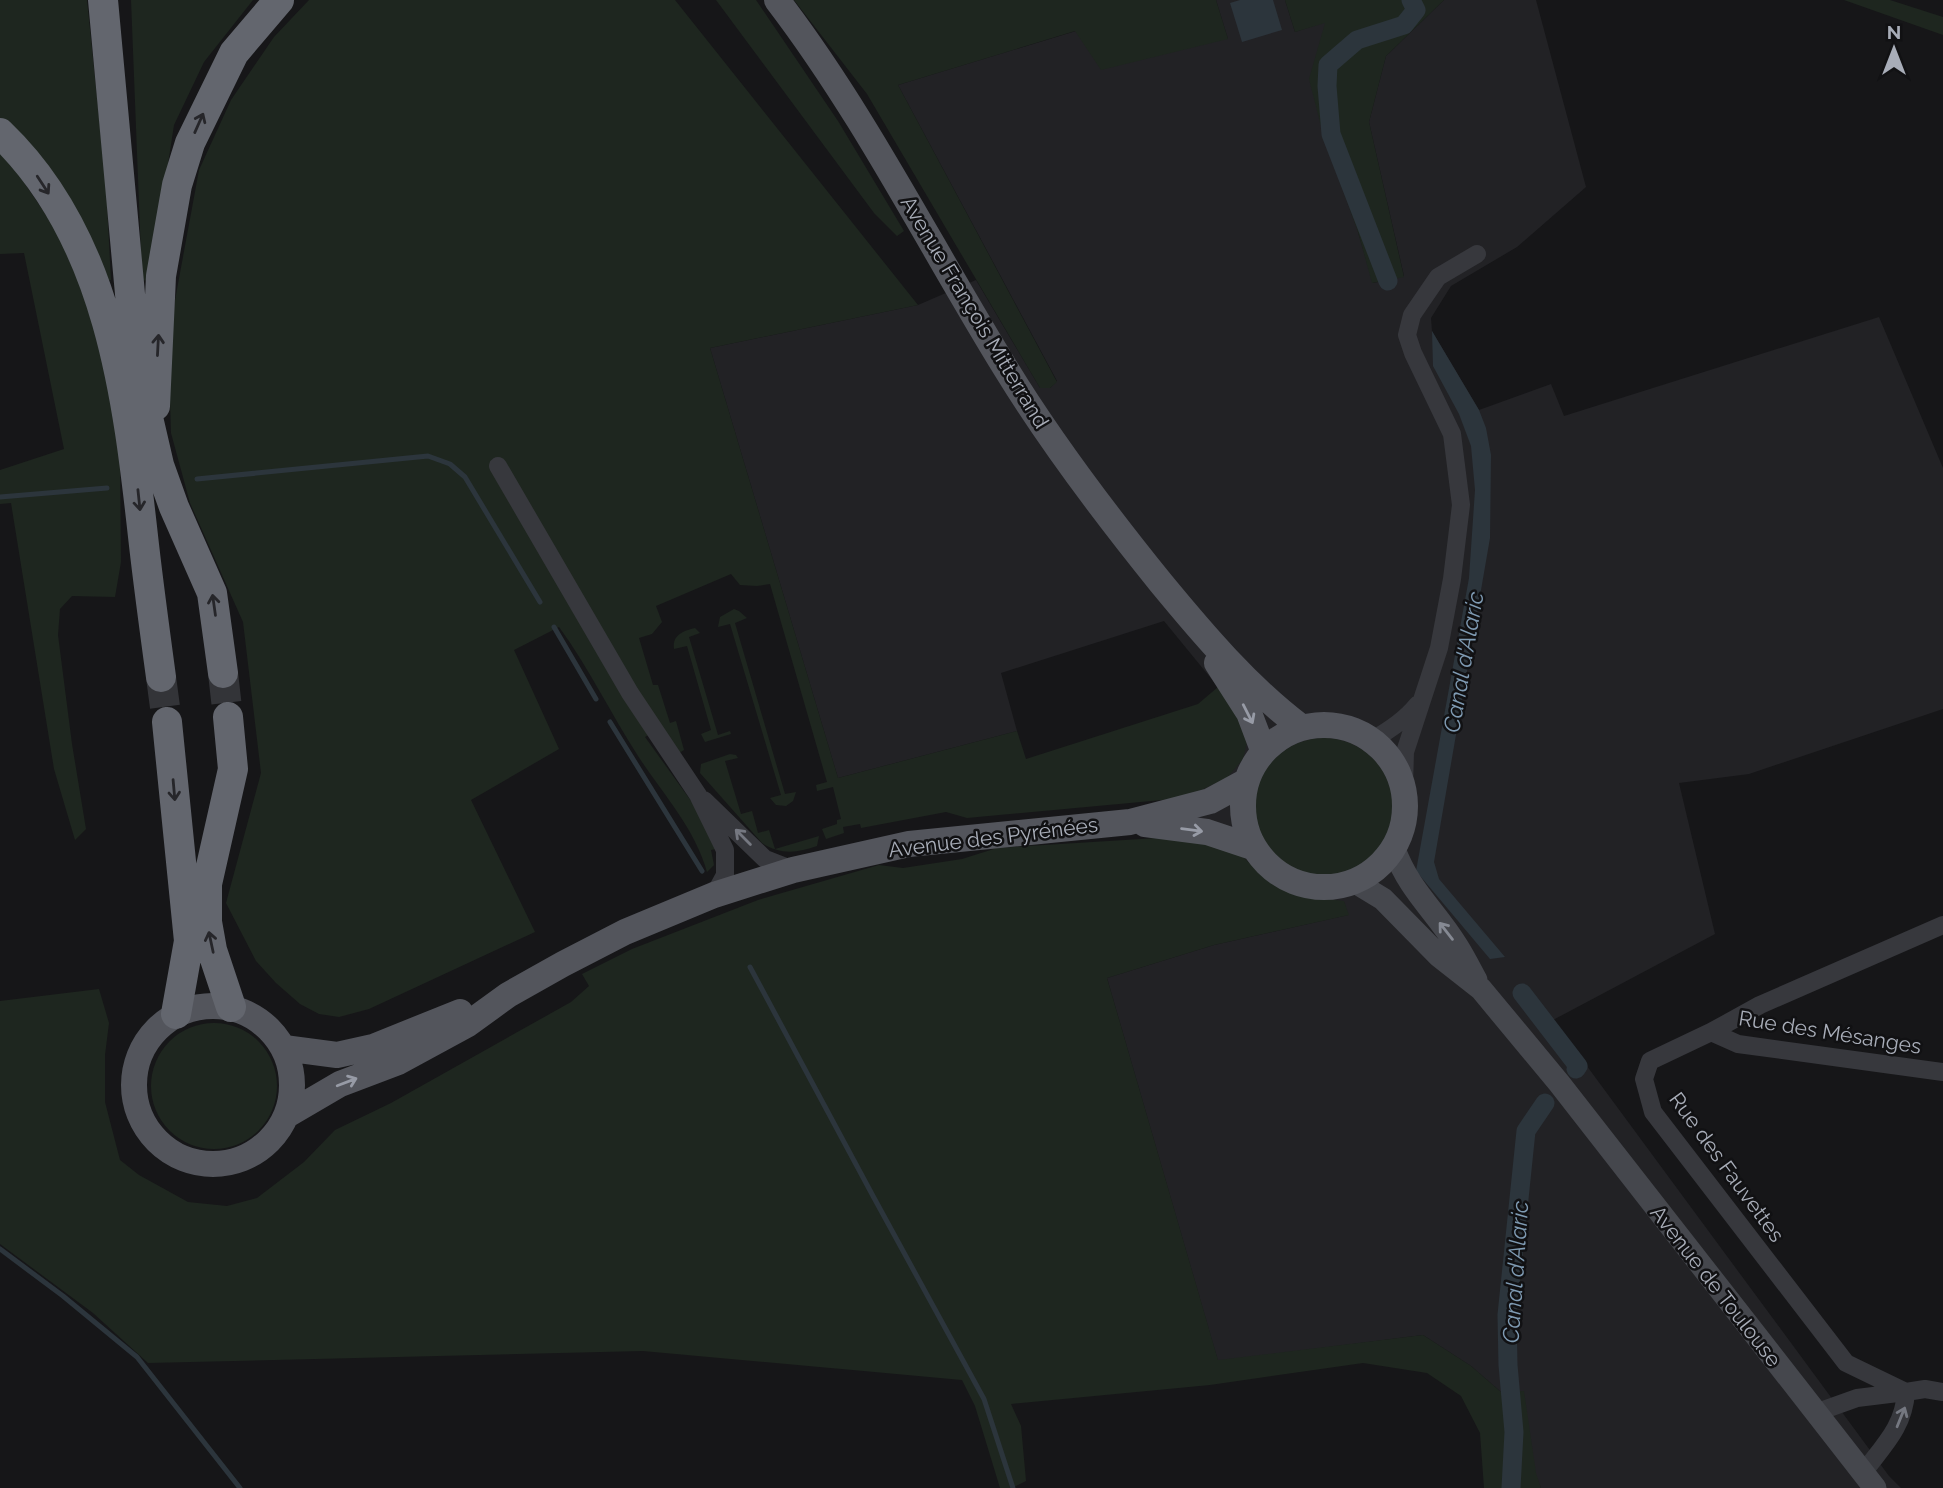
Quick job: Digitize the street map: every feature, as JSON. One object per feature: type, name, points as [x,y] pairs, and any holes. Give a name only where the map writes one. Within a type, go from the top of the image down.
[{"type":"highway","points":[[103,0],[143,435],[161,677]]},
{"type":"highway","points":[[143,435],[162,276],[177,185],[190,142],[234,53],[279,0]]},
{"type":"highway","points":[[0,133],[23,155],[65,218],[97,288],[143,435],[159,465],[174,507],[212,593],[223,673]]},
{"type":"highway","points":[[228,717],[233,769],[207,884],[207,922],[212,950],[231,1007]]},
{"type":"highway","points":[[167,722],[189,941],[176,1014]]},
{"type":"main road","name":"Avenue François Mitterrand","points":[[777,0],[855,114],[1006,369],[1118,530],[1187,614],[1274,707],[1301,727]]},
{"type":"main road","name":"Avenue François Mitterrand","points":[[1187,614],[1249,713],[1263,750]]},
{"type":"main road","points":[[1338,725],[1364,734],[1372,740],[1395,764],[1404,786],[1406,807],[1402,830],[1394,849],[1376,867],[1356,881],[1326,888],[1291,881],[1267,865],[1252,848],[1243,827],[1245,782],[1263,750],[1281,736],[1301,727],[1338,725]]},
{"type":"main road","points":[[1130,822],[1210,801],[1245,782]]},
{"type":"main road","points":[[1130,822],[1207,832],[1252,848]]},
{"type":"main road","name":"Avenue des Pyrénées","points":[[287,1115],[340,1084],[398,1062],[468,1024],[508,995],[625,932],[714,895],[793,870],[919,842],[1130,822]]},
{"type":"main road","points":[[1394,849],[1414,890],[1456,945],[1481,989]]},
{"type":"main road","points":[[1356,881],[1383,899],[1438,956],[1481,989]]},
{"type":"main road","name":"Avenue de Toulouse","points":[[1481,989],[1559,1083],[1869,1481]]},
{"type":"main road","name":"Avenue des Pyrénées","points":[[284,1048],[337,1055],[373,1047],[508,995]]},
{"type":"main road","points":[[204,1006],[231,1007],[264,1024],[284,1048],[291,1067],[292,1097],[287,1115],[267,1144],[239,1161],[218,1165],[194,1163],[172,1154],[154,1140],[135,1107],[133,1072],[144,1047],[154,1033],[176,1014],[204,1006]]},
{"type":"street","points":[[1404,786],[1405,752],[1439,648],[1452,579],[1461,505],[1452,434],[1407,335],[1412,316],[1438,277],[1477,254]]},
{"type":"street","points":[[498,466],[630,693],[698,795],[725,850],[725,875],[714,895]]},
{"type":"street","points":[[1372,740],[1399,723],[1422,699]]},
{"type":"street","points":[[698,795],[765,859],[793,870]]},
{"type":"street","name":"Rue des Fauvettes","points":[[1906,1392],[1846,1363],[1653,1112],[1644,1079],[1650,1061],[1760,1005],[1943,925]]},
{"type":"street","name":"Rue des Mésanges","points":[[1711,1032],[1738,1044],[1943,1072]]},
{"type":"street","points":[[1815,1413],[1857,1398],[1925,1390],[1943,1392]]},
{"type":"street","points":[[1869,1481],[1900,1424],[1905,1411],[1906,1392]]},
{"type":"shaded area","points":[[0,0],[87,0],[106,185],[111,280],[104,281],[0,124]]},
{"type":"shaded area","points":[[131,0],[253,0],[204,62],[174,125],[150,281],[142,280]]},
{"type":"shaded area","points":[[309,0],[675,0],[918,305],[710,348],[838,778],[1017,731],[1026,759],[1198,704],[1218,687],[1237,713],[1247,742],[1243,759],[1227,778],[1184,798],[967,818],[946,812],[861,828],[860,824],[843,827],[844,833],[826,839],[822,829],[837,824],[837,820],[841,819],[833,787],[817,791],[816,785],[827,782],[770,584],[740,585],[731,574],[656,606],[662,622],[652,634],[639,638],[653,685],[658,685],[670,723],[676,721],[684,750],[679,753],[655,731],[645,737],[699,812],[716,849],[711,850],[714,865],[707,872],[695,841],[677,811],[638,756],[559,627],[514,650],[559,749],[471,800],[535,932],[369,1009],[339,1017],[319,1014],[300,1004],[256,961],[226,903],[261,773],[243,622],[190,503],[171,433],[169,369],[173,311],[199,170],[231,100],[274,37]]},
{"type":"shaded area","points":[[716,0],[756,0],[838,121],[904,231],[897,236],[874,213]]},
{"type":"shaded area","points":[[794,0],[1216,0],[1228,39],[1101,70],[1075,31],[898,85],[1057,382],[1050,388],[1040,388],[867,94]]},
{"type":"shaded area","points":[[1216,0],[1285,0],[1295,32],[1325,22],[1358,232],[1373,283],[1404,276],[1369,122],[1386,56],[1444,0],[1536,0],[1586,187],[1517,247],[1451,286],[1431,318],[1432,331],[1479,410],[1551,384],[1564,416],[1879,317],[1943,468],[1943,709],[1749,774],[1679,783],[1715,934],[1553,1020],[1889,1476],[1901,1488],[1541,1488],[1501,1392],[1471,1366],[1423,1335],[1218,1361],[1107,978],[1214,945],[1348,915],[1344,902],[1303,896],[1270,883],[1235,849],[1173,837],[1218,687],[1164,621],[1001,673],[1017,731],[838,778],[710,348],[918,305],[976,280],[1040,388],[1050,388],[1057,381],[898,85],[1076,31],[1228,39]]},
{"type":"shaded area","points":[[1285,0],[1444,0],[1386,56],[1369,122],[1404,277],[1372,283],[1358,232],[1324,138],[1309,79],[1325,23],[1295,32]]},
{"type":"shaded area","points":[[1844,0],[1890,0],[1943,17],[1943,35]]},
{"type":"shaded area","points":[[0,152],[8,159],[55,228],[93,312],[115,391],[120,458],[121,562],[115,597],[72,596],[60,609],[58,635],[86,829],[75,840],[54,769],[11,503],[0,504],[0,470],[64,449],[24,253],[0,254]]},
{"type":"shaded area","points":[[734,609],[747,618],[735,623],[785,794],[796,792],[793,801],[786,806],[776,805],[770,798],[781,795],[730,624],[718,627],[720,617]]},
{"type":"shaded area","points":[[695,628],[700,633],[689,637],[718,735],[730,731],[731,734],[705,742],[701,734],[711,730],[687,646],[674,649],[677,637]]},
{"type":"shaded area","points":[[1324,738],[1350,744],[1373,758],[1387,781],[1393,807],[1387,833],[1373,856],[1350,870],[1324,876],[1298,870],[1275,856],[1261,833],[1255,807],[1261,781],[1275,758],[1298,744]]},
{"type":"shaded area","points":[[730,754],[738,758],[725,761],[741,814],[752,811],[758,833],[769,830],[775,849],[819,836],[817,846],[789,852],[776,850],[762,843],[700,773],[701,764]]},
{"type":"shaded area","points":[[1173,837],[1235,849],[1270,883],[1303,896],[1344,901],[1349,915],[1214,945],[1107,978],[1218,1360],[1423,1335],[1471,1366],[1501,1392],[1524,1391],[1536,1473],[1541,1488],[1484,1488],[1480,1433],[1461,1396],[1427,1373],[1363,1363],[1210,1385],[1011,1404],[1021,1426],[1026,1481],[1012,1488],[1000,1488],[975,1406],[962,1380],[643,1351],[148,1363],[93,1313],[0,1244],[0,1001],[99,989],[109,1023],[105,1055],[105,1102],[120,1160],[139,1175],[188,1202],[227,1206],[257,1198],[304,1162],[335,1130],[391,1103],[571,1002],[589,986],[582,974],[632,949],[758,900],[879,865],[903,868],[962,859],[997,848]]},
{"type":"shaded area","points":[[214,1023],[238,1027],[259,1041],[273,1062],[277,1086],[273,1110],[259,1131],[238,1145],[214,1149],[190,1145],[169,1131],[155,1110],[151,1086],[155,1062],[169,1041],[190,1027]]},
{"type":"water","points":[[1240,0],[1273,0],[1282,30],[1242,42],[1230,3]]},
{"type":"water","points":[[1432,331],[1479,410],[1486,428],[1491,455],[1490,538],[1434,862],[1439,879],[1505,957],[1490,959],[1416,871],[1469,578],[1475,490],[1471,446],[1459,414],[1433,366]]},
{"type":"waterway","name":"Canal d'Alaric","points":[[1388,281],[1331,134],[1328,65],[1357,40],[1404,25],[1416,10],[1411,0]]},
{"type":"waterway","points":[[197,479],[428,456],[450,464],[465,477],[540,602]]},
{"type":"waterway","points":[[0,497],[107,488]]},
{"type":"waterway","points":[[554,627],[596,699]]},
{"type":"waterway","points":[[610,722],[702,871]]},
{"type":"waterway","points":[[750,967],[984,1399],[1013,1488]]},
{"type":"waterway","name":"Canal d'Alaric","points":[[1522,993],[1578,1066],[1576,1069]]},
{"type":"waterway","name":"Canal d'Alaric","points":[[1511,1488],[1514,1432],[1507,1315],[1526,1131],[1545,1103]]},
{"type":"waterway","points":[[0,1249],[137,1357],[240,1488]]},
{"type":"tunnel","points":[[223,673],[228,717]]},
{"type":"tunnel","points":[[161,677],[167,722]]}]
